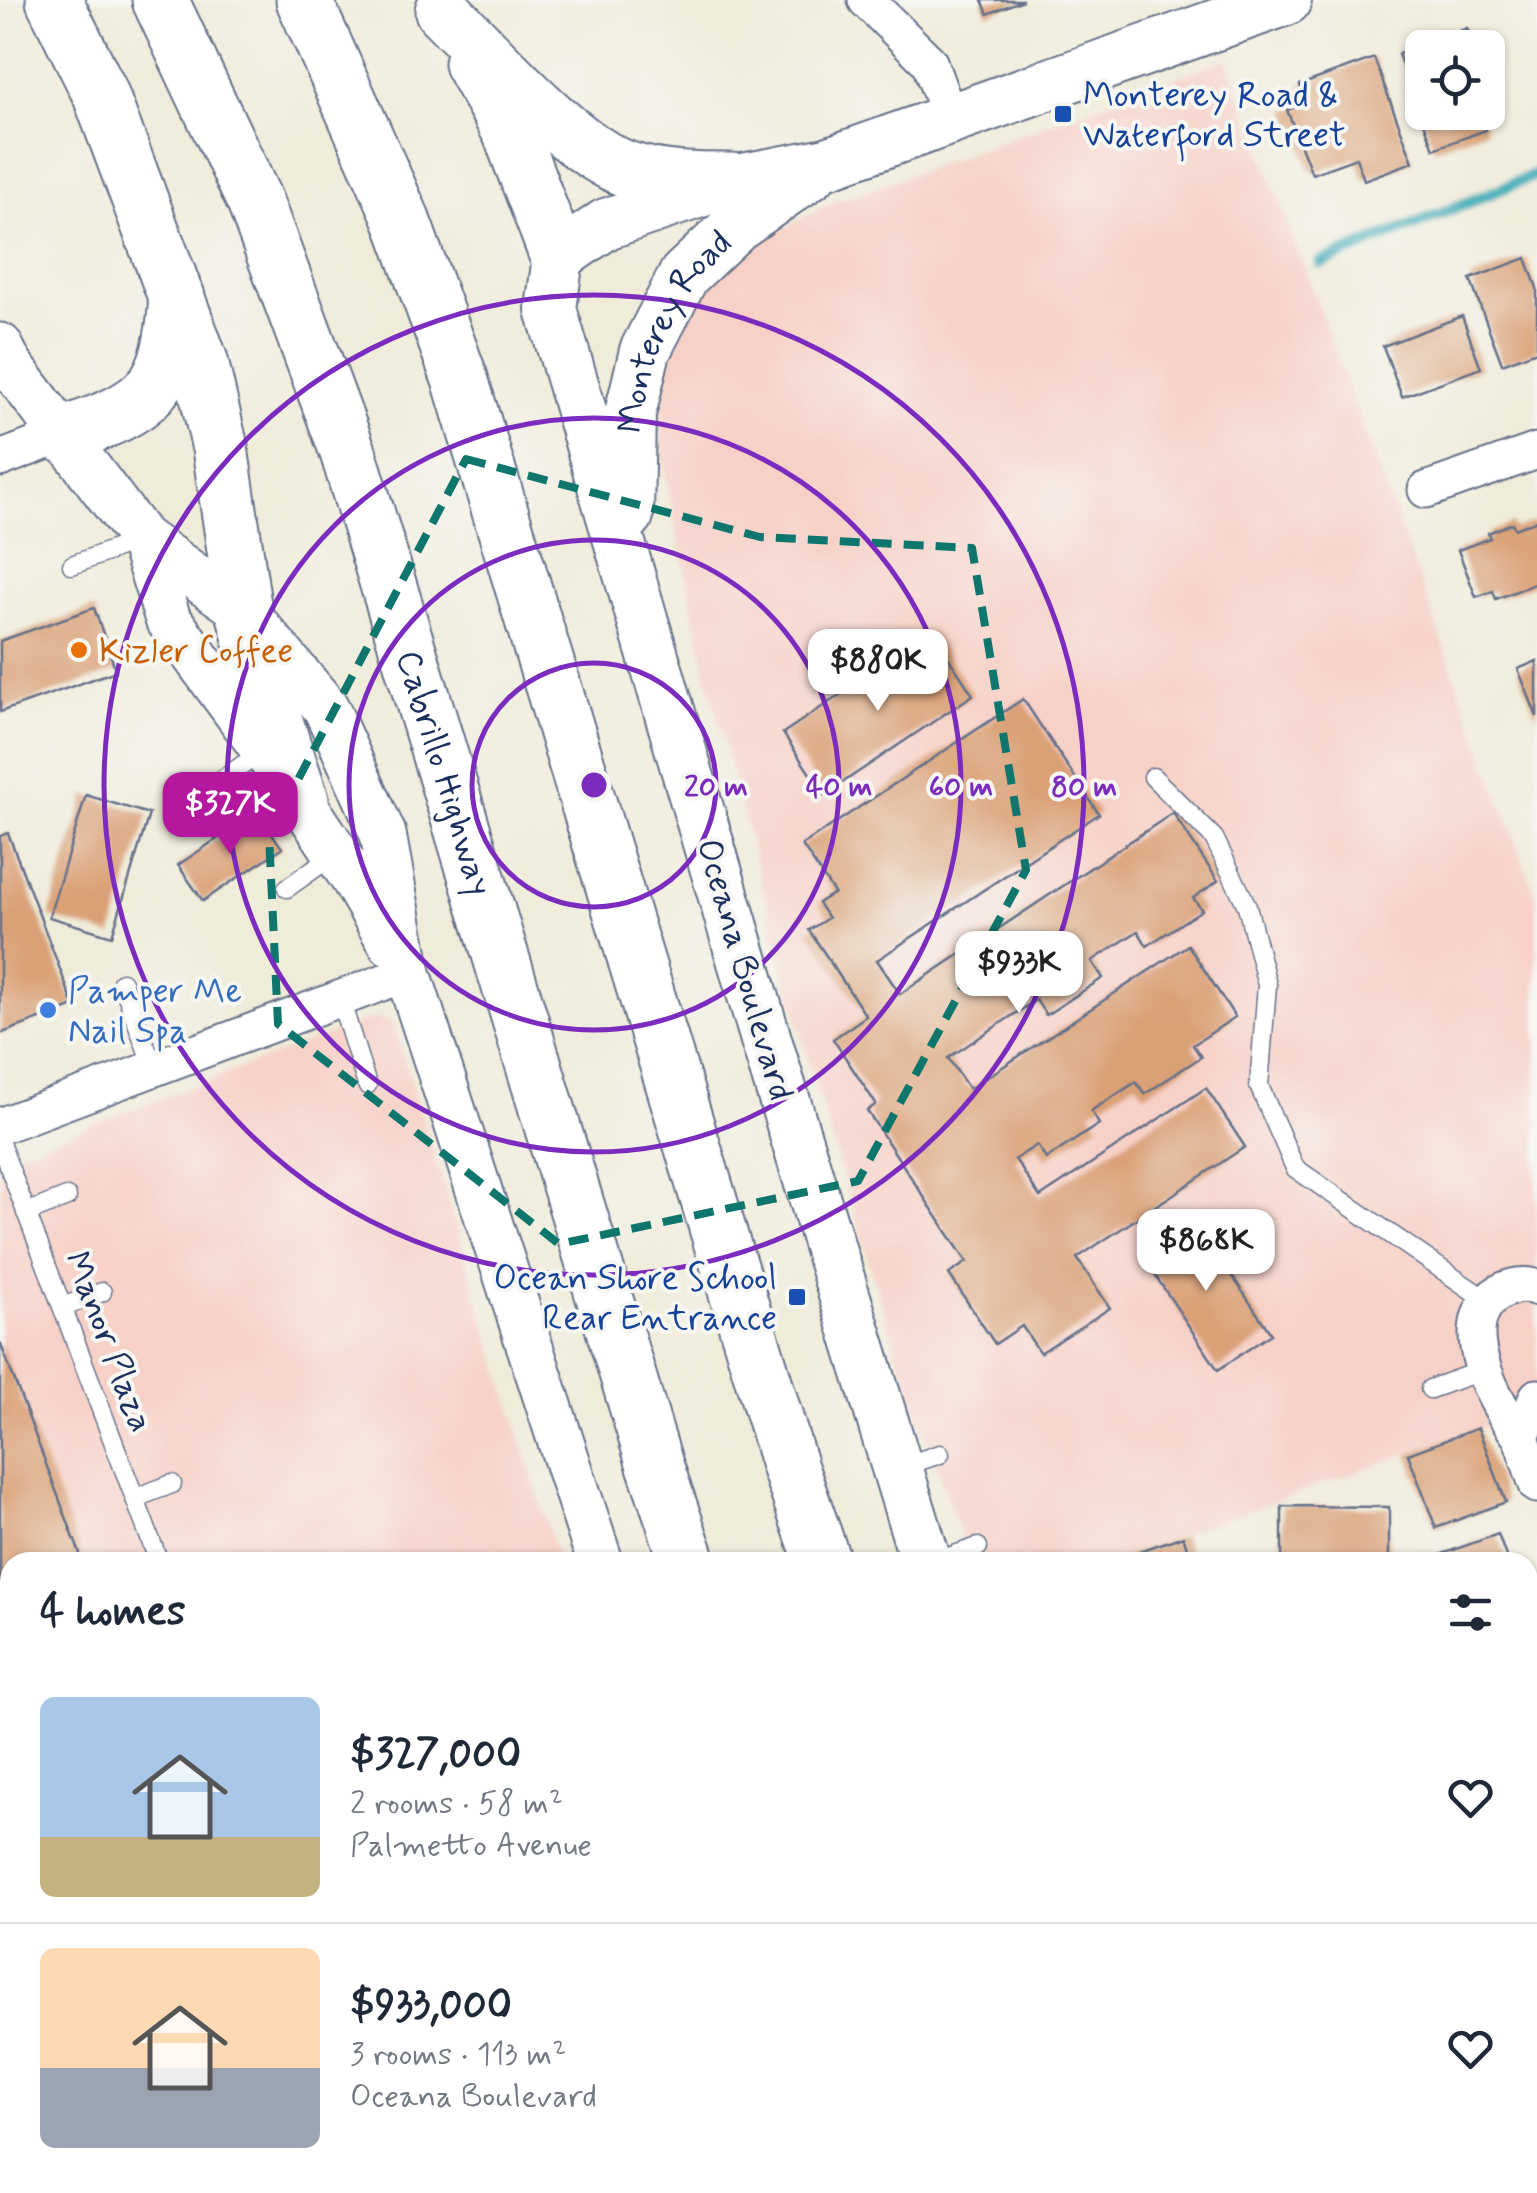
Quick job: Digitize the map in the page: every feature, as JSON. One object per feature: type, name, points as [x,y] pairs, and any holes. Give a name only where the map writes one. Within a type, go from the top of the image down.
[{"type":"highway","points":[[54,0],[100,93],[200,361],[220,448],[244,611],[264,689],[301,800]]},
{"type":"highway","name":"Cabrillo Highway","points":[[160,0],[255,202],[348,452],[655,1466],[685,1552]]},
{"type":"highway","points":[[304,0],[400,215],[460,379],[767,1394],[820,1552]]},
{"type":"highway","points":[[439,6],[576,141],[629,170],[687,181],[732,181]]},
{"type":"highway","points":[[439,6],[510,131],[558,258]]},
{"type":"highway","points":[[63,435],[133,407],[154,387],[168,360],[177,294]]},
{"type":"main road","name":"Monterey Road","points":[[558,258],[606,224],[732,181],[828,162],[1286,0]]},
{"type":"main road","name":"Monterey Road","points":[[627,560],[630,414],[645,350],[684,275],[736,226],[828,162]]},
{"type":"main road","name":"Oceana Boulevard","points":[[558,258],[552,308],[627,560],[918,1461],[925,1552]]},
{"type":"street","points":[[866,0],[929,62],[950,119]]},
{"type":"street","points":[[0,346],[9,364],[142,538],[244,611],[326,708],[383,834],[408,974],[597,1552]]},
{"type":"street","points":[[0,459],[63,435]]},
{"type":"street","points":[[1426,490],[1537,451]]},
{"type":"street","points":[[142,538],[168,619],[301,800],[408,974]]},
{"type":"street","points":[[0,1126],[408,974]]},
{"type":"street","points":[[1537,1288],[1528,1284],[1505,1289],[1486,1300],[1474,1324],[1476,1346],[1504,1417],[1520,1438],[1537,1485]]},
{"type":"street","points":[[1520,1438],[1537,1397]]},
{"type":"lane","points":[[72,565],[142,538]]},
{"type":"lane","points":[[200,796],[265,750]]},
{"type":"lane","points":[[1153,777],[1214,838],[1247,906],[1267,984],[1259,1086],[1294,1168],[1486,1300]]},
{"type":"lane","points":[[287,888],[336,852]]},
{"type":"lane","points":[[122,982],[154,1069]]},
{"type":"lane","points":[[340,999],[367,1084]]},
{"type":"lane","name":"Manor Plaza","points":[[0,1143],[156,1552]]},
{"type":"lane","points":[[26,1212],[67,1197]]},
{"type":"lane","points":[[62,1307],[102,1292]]},
{"type":"lane","points":[[1430,1389],[1486,1369]]},
{"type":"lane","points":[[135,1498],[172,1484]]},
{"type":"lane","points":[[963,1552],[978,1547]]},
{"type":"highlighted area","points":[[466,459],[760,537],[972,548],[1026,870],[858,1181],[559,1244],[278,1024],[269,835]]},
{"type":"shaded area","points":[[1227,59],[1537,898],[1537,1431],[1478,1428],[1134,1552],[966,1552],[891,1335],[804,1046],[709,685],[660,451],[661,397],[673,347],[694,303],[728,266],[774,233],[827,205]]},
{"type":"shaded area","points":[[372,1018],[389,1021],[395,1028],[556,1552],[0,1552],[0,1160]]},
{"type":"building","points":[[982,0],[1023,0],[988,14]]},
{"type":"building","points":[[1405,51],[1405,72],[1398,54]]},
{"type":"building","points":[[1374,58],[1413,162],[1364,180],[1356,158],[1312,174],[1287,110],[1306,103],[1300,85]]},
{"type":"building","points":[[1427,130],[1486,130],[1434,149]]},
{"type":"building","points":[[1526,258],[1537,288],[1537,351],[1502,364],[1470,279]]},
{"type":"building","points":[[1462,316],[1481,368],[1402,397],[1383,346]]},
{"type":"building","points":[[1537,520],[1537,583],[1496,599],[1493,591],[1476,597],[1458,550],[1490,538],[1488,533],[1512,523],[1515,529]]},
{"type":"building","points":[[94,608],[116,671],[0,712],[0,641]]},
{"type":"building","points":[[932,633],[973,695],[824,795],[783,733]]},
{"type":"building","points":[[1537,661],[1537,717],[1518,669]]},
{"type":"building","points":[[1023,699],[1099,814],[877,960],[900,994],[1173,813],[1218,881],[1193,898],[1202,910],[1147,946],[1138,931],[1092,961],[1103,978],[1046,1015],[1036,1000],[948,1058],[969,1089],[1188,945],[1235,1017],[1193,1045],[1201,1057],[1145,1094],[1136,1082],[1091,1111],[1099,1124],[1046,1159],[1037,1145],[1015,1159],[1040,1197],[1206,1088],[1245,1147],[1077,1258],[1110,1308],[1040,1353],[1022,1326],[995,1344],[949,1274],[967,1262],[867,1111],[876,1104],[833,1039],[866,1016],[809,930],[828,918],[818,903],[834,893],[802,845]]},
{"type":"building","points":[[86,795],[149,814],[112,936],[49,917]]},
{"type":"building","points":[[257,812],[282,848],[203,901],[178,865]]},
{"type":"building","points":[[8,833],[74,1006],[0,1034],[0,836]]},
{"type":"building","points":[[1194,1219],[1271,1334],[1218,1370],[1141,1254]]},
{"type":"building","points":[[0,1342],[79,1552],[0,1552]]},
{"type":"building","points":[[1478,1428],[1506,1502],[1436,1528],[1408,1454]]},
{"type":"building","points":[[1282,1506],[1389,1507],[1389,1552],[1282,1552]]},
{"type":"building","points":[[1498,1534],[1504,1552],[1448,1552]]},
{"type":"building","points":[[1183,1536],[1189,1552],[1137,1552]]},
{"type":"waterway","points":[[1321,263],[1537,174]]},
{"type":"place","name":"Monterey Road & Waterford Street","points":[[1063,114]]},
{"type":"place","name":"Kizler Coffee","points":[[79,650]]},
{"type":"place","name":"Pamper Me Nail Spa","points":[[48,1010]]},
{"type":"place","name":"Ocean Shore School Rear Entrance","points":[[797,1297]]}]
